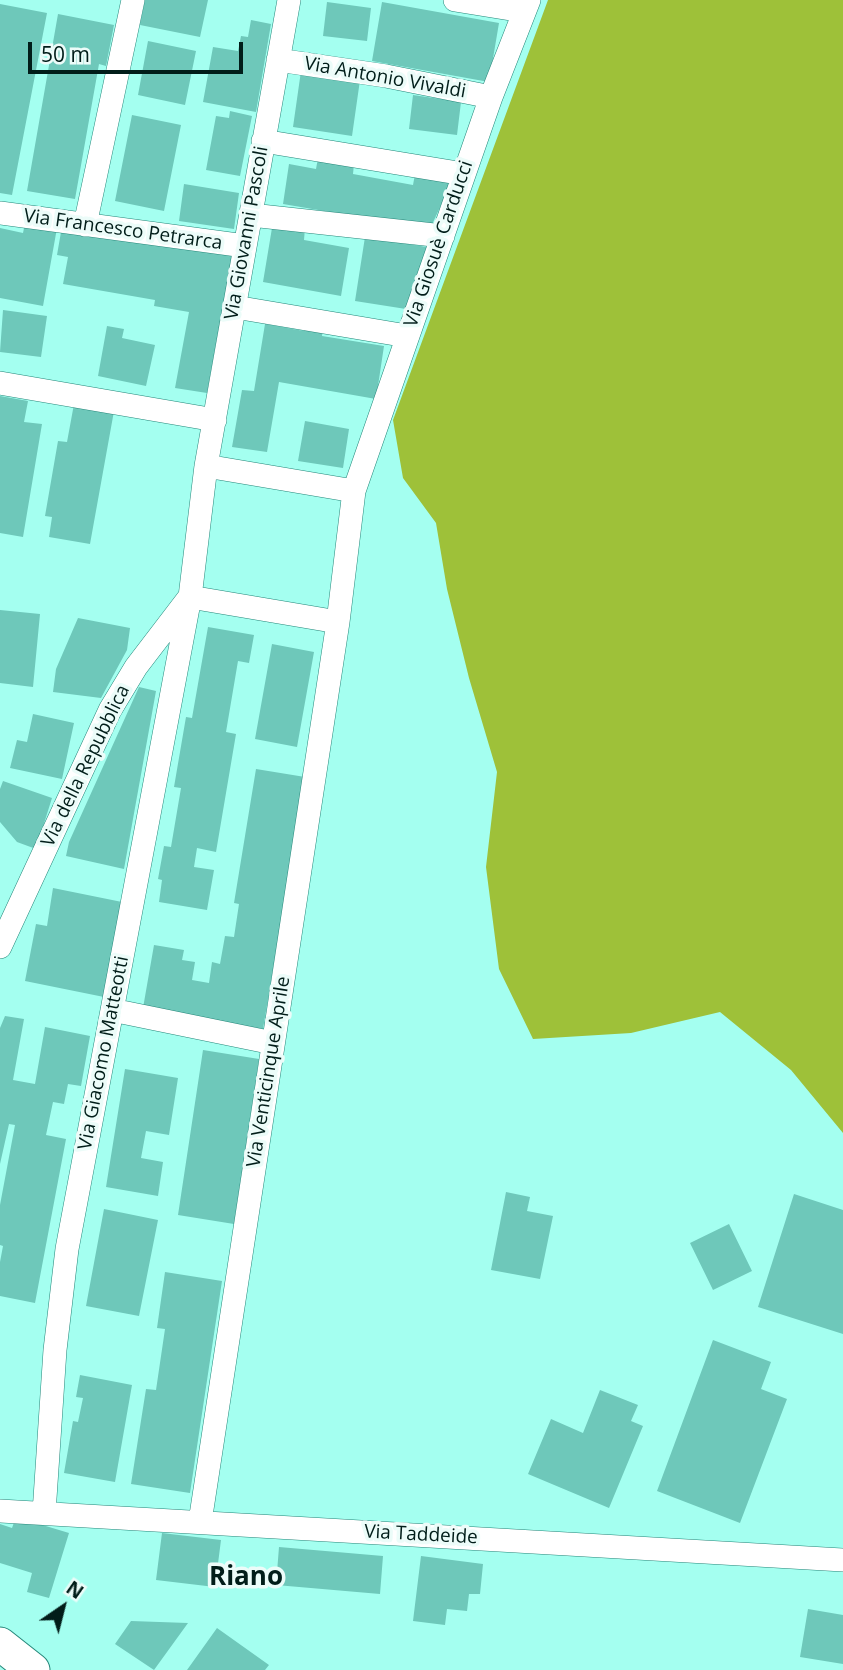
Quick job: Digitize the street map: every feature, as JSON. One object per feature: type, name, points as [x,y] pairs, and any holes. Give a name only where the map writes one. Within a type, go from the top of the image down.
[{"type":"main road","points":[[0,1644],[33,1670]]},
{"type":"street","points":[[85,225],[133,0]]},
{"type":"street","name":"Via Giovanni Pascoli","points":[[206,466],[289,0]]},
{"type":"street","points":[[455,0],[526,5]]},
{"type":"street","name":"Via Giosuè Carducci","points":[[338,622],[354,491],[491,97],[526,5]]},
{"type":"street","name":"Via Antonio Vivaldi","points":[[278,60],[386,76],[491,97]]},
{"type":"street","points":[[263,141],[464,174]]},
{"type":"street","name":"Via Francesco Petrarca","points":[[0,213],[245,246]]},
{"type":"street","points":[[251,215],[443,236]]},
{"type":"street","points":[[234,307],[407,336]]},
{"type":"street","points":[[0,383],[215,420]]},
{"type":"street","points":[[206,466],[354,491]]},
{"type":"street","name":"Via Giacomo Matteotti","points":[[44,1513],[55,1350],[67,1250],[190,597],[206,466]]},
{"type":"street","points":[[190,597],[338,622]]},
{"type":"street","name":"Via della Repubblica","points":[[0,947],[110,710],[136,667],[190,597]]},
{"type":"street","name":"Via Venticinque Aprile","points":[[200,1522],[338,622]]},
{"type":"street","points":[[112,1010],[274,1043]]},
{"type":"street","name":"Via Taddeide","points":[[0,1511],[843,1560]]},
{"type":"green space","points":[[548,0],[843,0],[843,1133],[791,1070],[720,1012],[631,1033],[533,1039],[499,969],[486,867],[497,772],[469,678],[447,589],[436,523],[403,478],[393,420]]},
{"type":"building","points":[[145,0],[208,0],[200,37],[140,25]]},
{"type":"building","points":[[327,2],[371,8],[367,41],[323,36]]},
{"type":"building","points":[[382,2],[499,23],[489,82],[372,61]]},
{"type":"building","points":[[0,4],[47,13],[12,195],[0,193]]},
{"type":"building","points":[[58,14],[114,25],[106,66],[99,64],[75,199],[27,191]]},
{"type":"building","points":[[251,20],[271,24],[256,112],[203,102],[213,47],[238,51],[241,36],[248,37]]},
{"type":"building","points":[[148,41],[196,51],[185,105],[138,95]]},
{"type":"building","points":[[301,71],[360,80],[352,136],[293,127]]},
{"type":"building","points":[[413,95],[461,102],[457,135],[409,129]]},
{"type":"building","points":[[230,111],[252,116],[240,176],[206,170],[216,116],[229,118]]},
{"type":"building","points":[[132,115],[181,125],[164,211],[115,201]]},
{"type":"building","points":[[318,158],[354,164],[353,174],[413,185],[415,174],[452,181],[430,229],[283,204],[289,164],[316,169]]},
{"type":"building","points":[[184,184],[239,193],[234,229],[179,221]]},
{"type":"building","points":[[273,222],[305,228],[304,240],[349,248],[341,296],[263,282]]},
{"type":"building","points":[[25,223],[57,228],[43,306],[0,298],[0,228],[23,233]]},
{"type":"building","points":[[94,231],[232,256],[207,393],[175,388],[189,312],[154,306],[155,300],[63,284],[68,257],[57,255],[61,232],[93,237]]},
{"type":"building","points":[[365,237],[433,248],[406,309],[355,301]]},
{"type":"building","points":[[3,310],[47,316],[41,357],[0,352]]},
{"type":"building","points":[[265,324],[304,331],[305,325],[323,328],[322,336],[384,346],[376,399],[279,382],[267,452],[232,447],[242,390],[254,391]]},
{"type":"building","points":[[107,326],[124,329],[122,338],[155,345],[146,386],[98,376]]},
{"type":"building","points":[[0,396],[28,401],[24,422],[42,424],[23,537],[0,533]]},
{"type":"building","points":[[74,404],[114,411],[90,544],[49,537],[52,517],[45,516],[58,441],[67,442]]},
{"type":"building","points":[[305,421],[349,429],[343,468],[298,461]]},
{"type":"building","points":[[0,610],[40,614],[33,687],[0,683]]},
{"type":"building","points":[[78,618],[130,628],[127,650],[101,698],[53,692],[56,669]]},
{"type":"building","points":[[208,627],[254,635],[249,663],[238,661],[226,732],[236,734],[216,852],[197,848],[194,867],[214,870],[207,910],[159,902],[162,880],[158,879],[164,846],[171,847],[181,788],[174,787],[186,717],[192,718]]},
{"type":"building","points":[[272,644],[314,652],[297,747],[255,739]]},
{"type":"building","points":[[139,687],[156,691],[124,869],[66,856],[69,842]]},
{"type":"building","points":[[33,714],[74,723],[62,779],[10,768],[17,740],[27,742]]},
{"type":"building","points":[[256,769],[305,777],[263,1029],[143,1008],[154,945],[184,950],[182,960],[195,962],[192,980],[209,983],[212,962],[220,964],[225,936],[234,937],[239,904],[234,903]]},
{"type":"building","points":[[3,781],[52,798],[36,849],[17,842],[0,822],[0,789]]},
{"type":"building","points":[[53,888],[122,902],[104,997],[25,981],[36,924],[47,926]]},
{"type":"building","points":[[5,1016],[24,1019],[13,1080],[35,1084],[45,1027],[90,1036],[81,1086],[68,1084],[64,1104],[53,1102],[46,1135],[66,1139],[35,1303],[0,1296],[3,1246],[0,1245],[0,1205],[15,1125],[9,1124],[0,1164],[0,1028]]},
{"type":"building","points":[[203,1050],[259,1059],[234,1224],[178,1215]]},
{"type":"building","points":[[125,1069],[178,1078],[169,1135],[146,1131],[141,1158],[163,1162],[158,1196],[106,1187]]},
{"type":"building","points":[[506,1192],[530,1197],[527,1211],[553,1216],[540,1279],[491,1270]]},
{"type":"building","points":[[794,1194],[843,1210],[843,1334],[758,1307]]},
{"type":"building","points":[[104,1209],[158,1220],[139,1316],[86,1306]]},
{"type":"building","points":[[729,1224],[752,1271],[713,1290],[690,1243]]},
{"type":"building","points":[[165,1272],[222,1281],[190,1493],[131,1484],[146,1389],[156,1390],[165,1329],[157,1328]]},
{"type":"building","points":[[713,1340],[771,1362],[761,1389],[787,1399],[740,1523],[657,1491]]},
{"type":"building","points":[[80,1375],[132,1385],[115,1482],[64,1473],[73,1421],[78,1422],[83,1398],[76,1397]]},
{"type":"building","points":[[600,1390],[638,1405],[631,1421],[643,1426],[609,1508],[528,1474],[551,1419],[583,1433]]},
{"type":"building","points":[[16,1517],[69,1533],[49,1598],[27,1592],[32,1573],[0,1563],[0,1524],[12,1528]]},
{"type":"building","points":[[162,1533],[221,1540],[215,1587],[156,1580]]},
{"type":"building","points":[[279,1547],[383,1556],[380,1594],[276,1585]]},
{"type":"building","points":[[421,1556],[483,1564],[480,1594],[469,1594],[467,1611],[447,1609],[445,1625],[413,1621]]},
{"type":"building","points":[[808,1609],[843,1615],[843,1664],[800,1657]]},
{"type":"building","points":[[131,1621],[188,1623],[154,1670],[115,1644]]},
{"type":"building","points":[[217,1628],[269,1665],[265,1670],[187,1670]]},
{"type":"district","name":"Riano","points":[[246,1578]]}]
